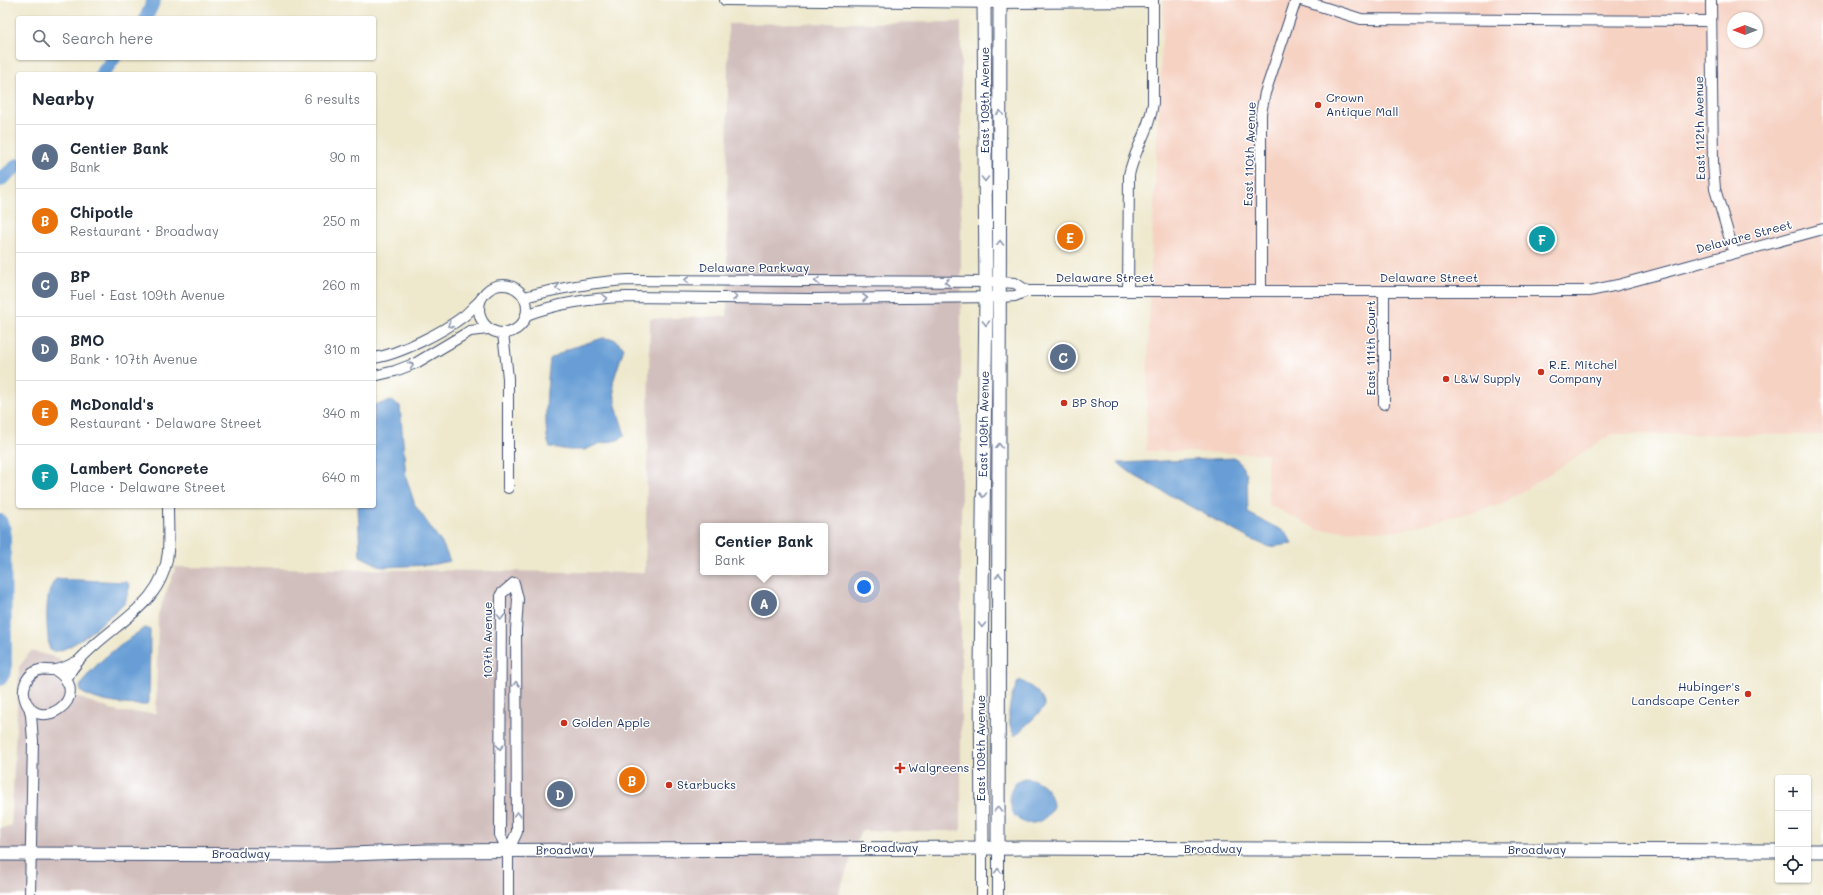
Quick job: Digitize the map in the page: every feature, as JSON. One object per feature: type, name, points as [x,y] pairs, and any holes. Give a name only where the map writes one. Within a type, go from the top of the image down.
[{"type":"main road","name":"East 109th Avenue","points":[[982,848],[981,670],[986,297],[984,1]]},
{"type":"main road","name":"East 109th Avenue","points":[[998,848],[997,670],[1000,297],[1000,1]]},
{"type":"main road","name":"Broadway","points":[[0,854],[327,855],[427,851],[982,848],[1775,851]]},
{"type":"main road","points":[[1811,851],[1823,851]]},
{"type":"street","points":[[726,0],[1153,1],[1153,103],[1151,118],[1134,158],[1130,175],[1128,291]]},
{"type":"street","name":"East 110th Avenue","points":[[1261,291],[1261,112],[1265,92],[1296,0]]},
{"type":"street","points":[[1301,0],[1361,19],[1711,21]]},
{"type":"street","name":"East 112th Avenue","points":[[1711,0],[1713,164],[1715,189],[1734,253]]},
{"type":"street","name":"Delaware Street","points":[[986,297],[1015,296],[1027,291],[1589,291],[1823,229]]},
{"type":"street","name":"Delaware Parkway","points":[[524,297],[564,286],[597,281],[986,282]]},
{"type":"street","name":"Delaware Street","points":[[986,282],[1015,283],[1027,291]]},
{"type":"street","points":[[376,358],[398,352],[442,330],[464,316],[490,289],[497,286],[505,285],[519,291],[524,297],[527,309],[526,315],[518,328],[503,333],[488,329],[470,332],[416,363],[395,371],[376,376]]},
{"type":"street","name":"East 111th Court","points":[[1384,291],[1384,404]]},
{"type":"street","points":[[526,315],[568,302],[600,298],[986,297]]},
{"type":"street","points":[[480,300],[479,316],[488,329]]},
{"type":"street","points":[[503,333],[508,378],[508,488]]},
{"type":"street","points":[[55,670],[71,665],[79,660],[137,611],[156,589],[164,573],[168,553],[168,508]]},
{"type":"street","name":"107th Avenue","points":[[508,851],[500,835],[501,594],[514,583],[518,599],[516,630],[517,832],[508,851],[508,895]]},
{"type":"street","points":[[66,680],[79,660]]},
{"type":"street","points":[[48,668],[55,670],[62,674],[66,680],[69,695],[67,702],[56,712],[46,714],[34,711],[25,700],[24,692],[28,678],[40,669],[48,668]]},
{"type":"street","points":[[29,706],[33,741],[30,895]]},
{"type":"street","points":[[33,741],[37,728],[46,714]]},
{"type":"street","points":[[982,848],[982,895]]},
{"type":"street","points":[[998,848],[998,895]]},
{"type":"shaded area","points":[[1164,0],[1823,0],[1823,435],[1612,434],[1502,504],[1398,531],[1318,530],[1268,504],[1267,454],[1146,451],[1150,283]]},
{"type":"shaded area","points":[[961,22],[961,831],[861,831],[838,895],[0,895],[0,828],[11,827],[19,667],[31,651],[59,658],[74,696],[119,712],[156,713],[158,614],[176,567],[645,573],[650,319],[727,316],[728,24]]},
{"type":"water","points":[[603,338],[614,339],[624,348],[613,382],[616,406],[625,435],[618,440],[598,444],[585,450],[569,450],[550,447],[546,430],[546,418],[550,359],[568,349]]},
{"type":"water","points":[[392,401],[400,406],[406,477],[415,505],[443,545],[450,561],[430,565],[382,567],[360,556],[358,508],[376,508],[376,405]]},
{"type":"water","points":[[1236,458],[1247,474],[1248,513],[1287,533],[1292,544],[1269,547],[1248,538],[1135,476],[1118,463]]},
{"type":"water","points":[[56,579],[127,582],[130,585],[125,603],[100,625],[79,641],[68,647],[59,651],[51,651],[48,639],[47,612],[49,593]]},
{"type":"water","points":[[144,628],[150,629],[149,702],[146,705],[113,703],[96,699],[81,692],[80,687],[92,670],[109,654]]},
{"type":"water","points":[[1020,680],[1033,688],[1040,695],[1044,703],[1044,708],[1015,736],[1010,723],[1009,709],[1013,695]]},
{"type":"water","points":[[1024,778],[1035,780],[1044,786],[1052,800],[1053,806],[1051,811],[1039,822],[1023,822],[1013,813],[1010,793],[1013,786]]},
{"type":"waterway","points":[[147,16],[154,0]]},
{"type":"waterway","points":[[104,72],[112,60]]},
{"type":"waterway","points":[[0,180],[16,167]]},
{"type":"waterway","points":[[0,521],[4,530],[5,671],[0,679]]},
{"type":"place","name":"Crown Antique Mall","points":[[1318,105]]},
{"type":"place","name":"McDonald's","points":[[1070,237]]},
{"type":"place","name":"Lambert Concrete","points":[[1542,239]]},
{"type":"place","name":"BP","points":[[1063,357]]},
{"type":"place","name":"R.E. Mitchel Company","points":[[1541,372]]},
{"type":"place","name":"L&W Supply","points":[[1446,379]]},
{"type":"place","name":"BP Shop","points":[[1064,403]]},
{"type":"place","name":"Centier Bank","points":[[764,603]]},
{"type":"place","name":"Hubinger's Landscape Center","points":[[1748,694]]},
{"type":"place","name":"Golden Apple","points":[[564,723]]},
{"type":"place","name":"Walgreens","points":[[900,768]]},
{"type":"place","name":"Chipotle","points":[[632,780]]},
{"type":"place","name":"Starbucks","points":[[669,785]]},
{"type":"place","name":"BMO","points":[[560,794]]}]
